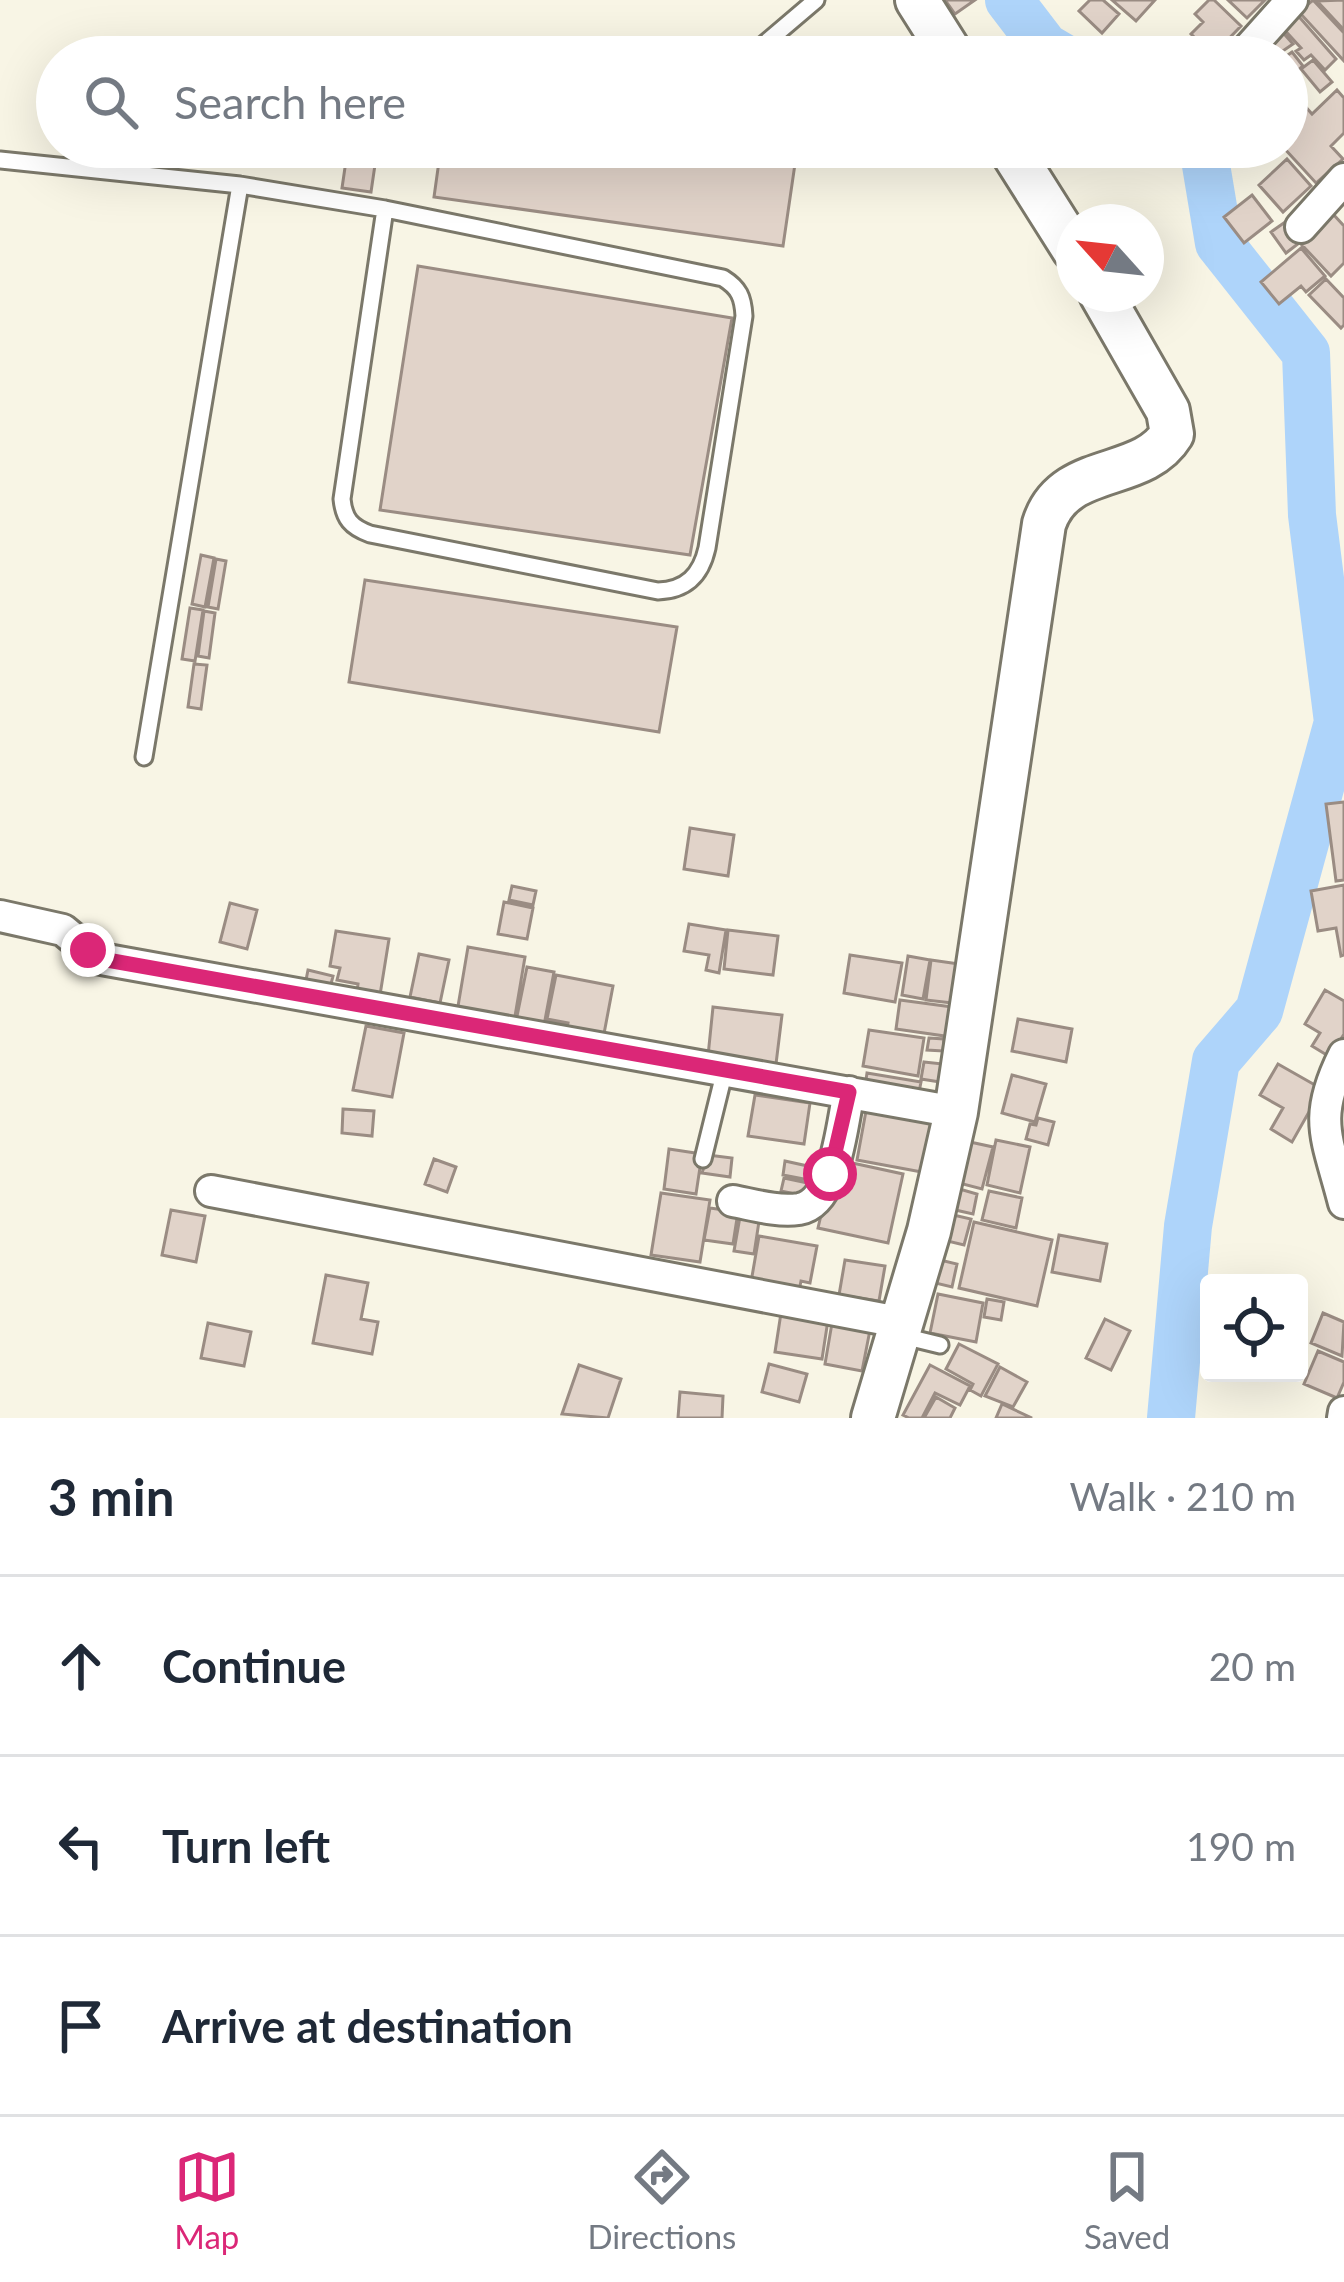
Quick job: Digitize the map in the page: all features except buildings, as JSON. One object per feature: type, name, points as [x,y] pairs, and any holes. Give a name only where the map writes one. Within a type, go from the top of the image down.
[{"type":"street","points":[[917,0],[940,36]]},
{"type":"street","points":[[1260,36],[1292,0]]},
{"type":"street","points":[[1022,168],[1056,221]]},
{"type":"street","points":[[1301,226],[1344,179]]},
{"type":"street","points":[[873,1418],[915,1335],[956,1112],[1044,524],[1061,493],[1150,455],[1164,447],[1172,434],[1168,411],[1111,312]]},
{"type":"street","points":[[0,916],[63,930],[107,960],[956,1112]]},
{"type":"street","points":[[1343,1194],[1326,1091],[1344,1054]]},
{"type":"street","points":[[733,1201],[773,1208],[813,1205],[824,1193],[849,1092]]},
{"type":"street","points":[[211,1191],[915,1335]]},
{"type":"lane","points":[[774,36],[816,0]]},
{"type":"lane","points":[[0,160],[36,164]]},
{"type":"lane","points":[[77,168],[241,185],[385,209],[723,278],[736,286],[744,316],[707,548],[703,567],[693,578],[680,587],[658,591],[370,534],[356,529],[344,516],[342,499],[385,209]]},
{"type":"lane","points":[[143,757],[241,185]]},
{"type":"lane","points":[[703,1159],[724,1070]]},
{"type":"waterway","points":[[1009,0],[1037,36]]},
{"type":"waterway","points":[[1171,1418],[1188,1226],[1216,1061],[1259,1011],[1338,722],[1312,515],[1306,353],[1219,243],[1206,168]]},
{"type":"route","points":[[88,950],[107,960],[849,1092],[830,1174]]}]
